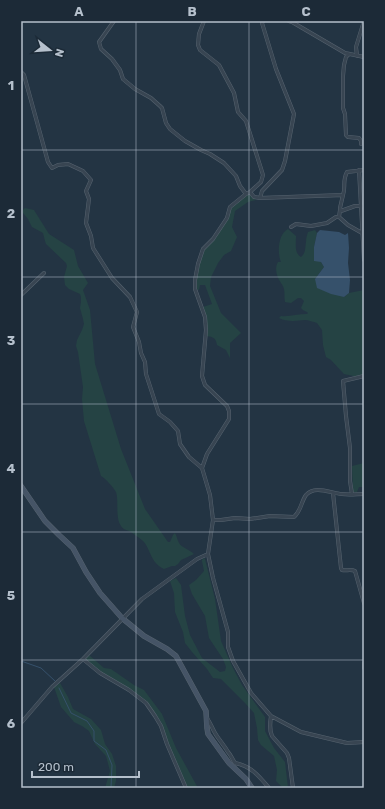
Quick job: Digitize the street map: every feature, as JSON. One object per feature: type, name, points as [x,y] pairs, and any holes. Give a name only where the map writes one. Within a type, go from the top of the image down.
[{"type":"street","points":[[114,21],[99,42],[101,49],[112,59],[120,70],[123,79],[135,89],[151,98],[162,108],[166,123],[170,129],[185,141],[210,154],[226,165],[236,176],[240,186],[246,194]]},
{"type":"street","points":[[202,468],[207,454],[229,419],[230,411],[227,406],[205,385],[202,376],[206,330],[205,317],[195,289],[198,264],[203,249],[213,239],[227,218],[230,207],[261,182],[263,175],[246,121],[238,112],[234,93],[219,65],[200,50],[198,45],[199,34],[204,21]]},
{"type":"street","points":[[260,198],[262,191],[282,170],[294,114],[276,69],[262,22],[263,21]]},
{"type":"street","points":[[289,21],[345,53],[364,57]]},
{"type":"street","points":[[357,56],[356,47],[364,21]]},
{"type":"street","points":[[349,54],[346,57],[343,76],[343,108],[345,114],[346,135],[348,137],[359,138],[361,144]]},
{"type":"street","points":[[21,72],[24,75],[48,162],[52,168],[58,165],[68,164],[83,171],[90,180],[86,190],[89,198],[86,223],[91,236],[92,248],[112,278],[130,297],[137,312],[133,327],[145,362],[146,374],[159,414],[170,422],[178,432],[180,444],[189,458],[202,468],[210,495],[213,520],[208,554],[212,578],[228,632],[228,647],[233,661],[251,692],[271,716],[301,732],[347,742],[364,742]]},
{"type":"street","points":[[359,170],[363,206],[362,233],[364,260]]},
{"type":"street","points":[[362,233],[348,225],[340,217],[340,210],[344,191],[344,177],[347,172],[364,170]]},
{"type":"street","points":[[250,192],[254,197],[260,198],[343,195]]},
{"type":"street","points":[[340,210],[363,206]]},
{"type":"street","points":[[291,227],[296,224],[311,226],[327,223],[336,217],[340,217]]},
{"type":"street","points":[[21,296],[44,273]]},
{"type":"street","points":[[352,494],[350,481],[350,448],[343,381],[364,376]]},
{"type":"street","points":[[21,486],[45,521],[73,548],[86,572],[100,593],[122,618],[144,636],[176,656],[206,711],[208,734],[229,763],[246,779],[252,788]]},
{"type":"street","points":[[213,520],[235,518],[250,519],[270,516],[292,518],[298,514],[305,497],[311,492],[318,490],[333,493],[364,494]]},
{"type":"street","points":[[333,493],[341,568],[342,570],[355,571],[364,603]]},
{"type":"street","points":[[21,723],[52,687],[83,659],[142,599],[197,559],[208,554]]},
{"type":"street","points":[[83,659],[100,673],[129,690],[146,703],[161,726],[170,752],[186,788]]},
{"type":"street","points":[[364,663],[364,668]]},
{"type":"street","points":[[271,716],[270,732],[287,753],[293,788]]},
{"type":"street","points":[[206,717],[212,724],[215,733],[235,763],[242,764],[256,773],[269,788]]},
{"type":"green space","points":[[249,194],[256,200],[248,202],[235,211],[232,227],[237,237],[231,251],[224,255],[211,277],[210,286],[221,313],[241,333],[230,343],[230,358],[226,350],[217,345],[214,338],[207,336],[203,307],[212,304],[205,285],[200,285],[199,290],[196,289],[196,280],[198,266],[206,247],[216,238],[231,208]]},
{"type":"green space","points":[[25,208],[34,210],[49,234],[74,250],[78,266],[88,283],[83,290],[90,310],[95,364],[121,449],[145,509],[168,542],[170,542],[175,533],[180,545],[194,554],[181,560],[175,566],[164,569],[156,564],[144,542],[123,528],[119,523],[116,492],[101,476],[84,421],[82,399],[83,387],[76,346],[84,324],[80,308],[81,297],[80,294],[69,289],[65,285],[64,277],[67,266],[66,263],[46,244],[43,233],[32,227],[23,213]]},
{"type":"green space","points":[[288,229],[296,236],[296,251],[301,257],[305,252],[308,232],[315,230],[317,233],[314,247],[324,267],[315,279],[344,297],[349,293],[364,290],[364,373],[358,377],[344,374],[331,360],[326,357],[323,345],[322,330],[317,323],[306,320],[288,321],[279,318],[281,316],[308,313],[301,308],[304,301],[301,298],[298,298],[291,303],[285,302],[284,289],[276,273],[278,262],[281,262],[279,254],[280,239]]},
{"type":"green space","points":[[364,463],[364,487],[359,487],[357,492],[353,492],[352,466]]},
{"type":"green space","points":[[204,558],[215,599],[221,641],[242,685],[265,717],[265,731],[274,748],[285,762],[288,788],[283,788],[276,781],[277,770],[274,756],[261,745],[258,740],[254,713],[221,679],[213,678],[185,643],[183,632],[175,612],[174,593],[170,581],[176,578],[181,585],[185,616],[190,635],[202,658],[220,672],[225,671],[226,667],[223,659],[209,638],[205,616],[192,594],[189,585],[204,571],[202,560]]},
{"type":"green space","points":[[89,655],[104,668],[111,669],[144,690],[162,714],[176,748],[198,788],[188,788],[172,757],[161,722],[151,708],[145,701],[102,673],[84,659]]},
{"type":"green space","points":[[60,683],[73,709],[91,719],[101,730],[105,744],[112,754],[116,766],[116,781],[114,788],[105,788],[110,771],[106,756],[95,744],[89,731],[74,722],[61,707],[54,687]]},
{"type":"water","points":[[320,230],[339,232],[345,235],[348,233],[348,263],[350,280],[349,293],[344,297],[331,294],[317,288],[315,279],[324,267],[321,262],[314,261],[314,247],[317,233]]},
{"type":"waterway","points":[[21,661],[41,668],[55,681]]},
{"type":"waterway","points":[[59,688],[71,713],[87,721],[94,731],[94,741],[106,750],[112,765],[111,788]]}]
